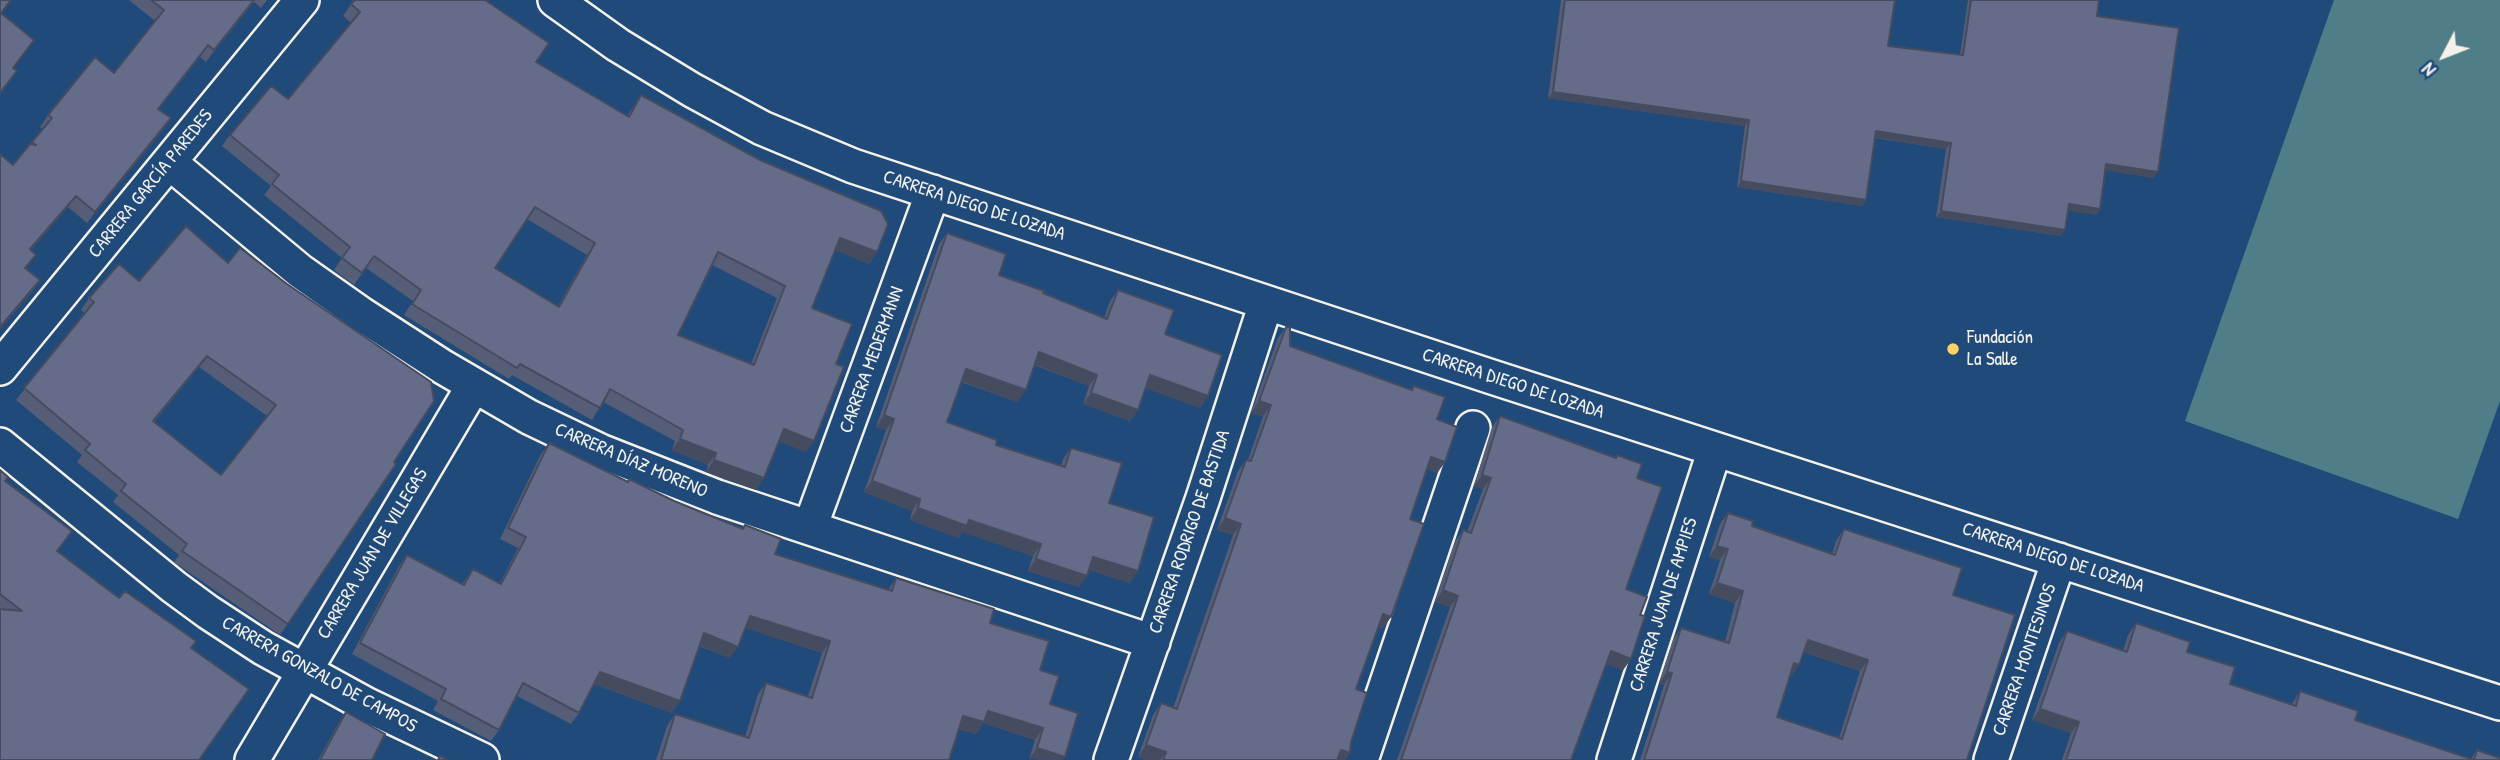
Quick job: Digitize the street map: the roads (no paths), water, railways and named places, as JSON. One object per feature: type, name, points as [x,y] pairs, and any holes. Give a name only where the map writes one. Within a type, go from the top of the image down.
[{"type":"street","name":"CARRERA GARCÍA PAREDES","points":[[0,368],[302,0]]},
{"type":"street","name":"CARRERA DIEGO DE LOZADA","points":[[555,0],[618,46],[692,90],[762,128],[853,166],[1266,303],[2500,703]]},
{"type":"street","name":"CARRERA DÍAZ MORENO","points":[[169,162],[224,211],[300,271],[361,314],[529,417],[600,451],[717,497],[1153,642]]},
{"type":"street","name":"CARRERA MEDERMANN","points":[[810,527],[933,192]]},
{"type":"street","name":"CARRERA RODRIGO DE BASTIDA","points":[[1111,760],[1266,303]]},
{"type":"street","name":"CARRERA JUAN DE VILLEGAS","points":[[251,760],[474,385]]},
{"type":"street","points":[[1361,760],[1473,428]]},
{"type":"street","name":"CARRERA GONZALO DE CAMPOS","points":[[0,445],[174,587],[262,648],[379,711],[482,760]]},
{"type":"street","name":"CARRERA JUAN DE AMPIES","points":[[1614,760],[1715,449]]},
{"type":"street","name":"CARRERA MONTESINOS","points":[[1991,760],[2059,560]]},
{"type":"place","name":"Fundación La Salle","points":[[1953,349]]}]
